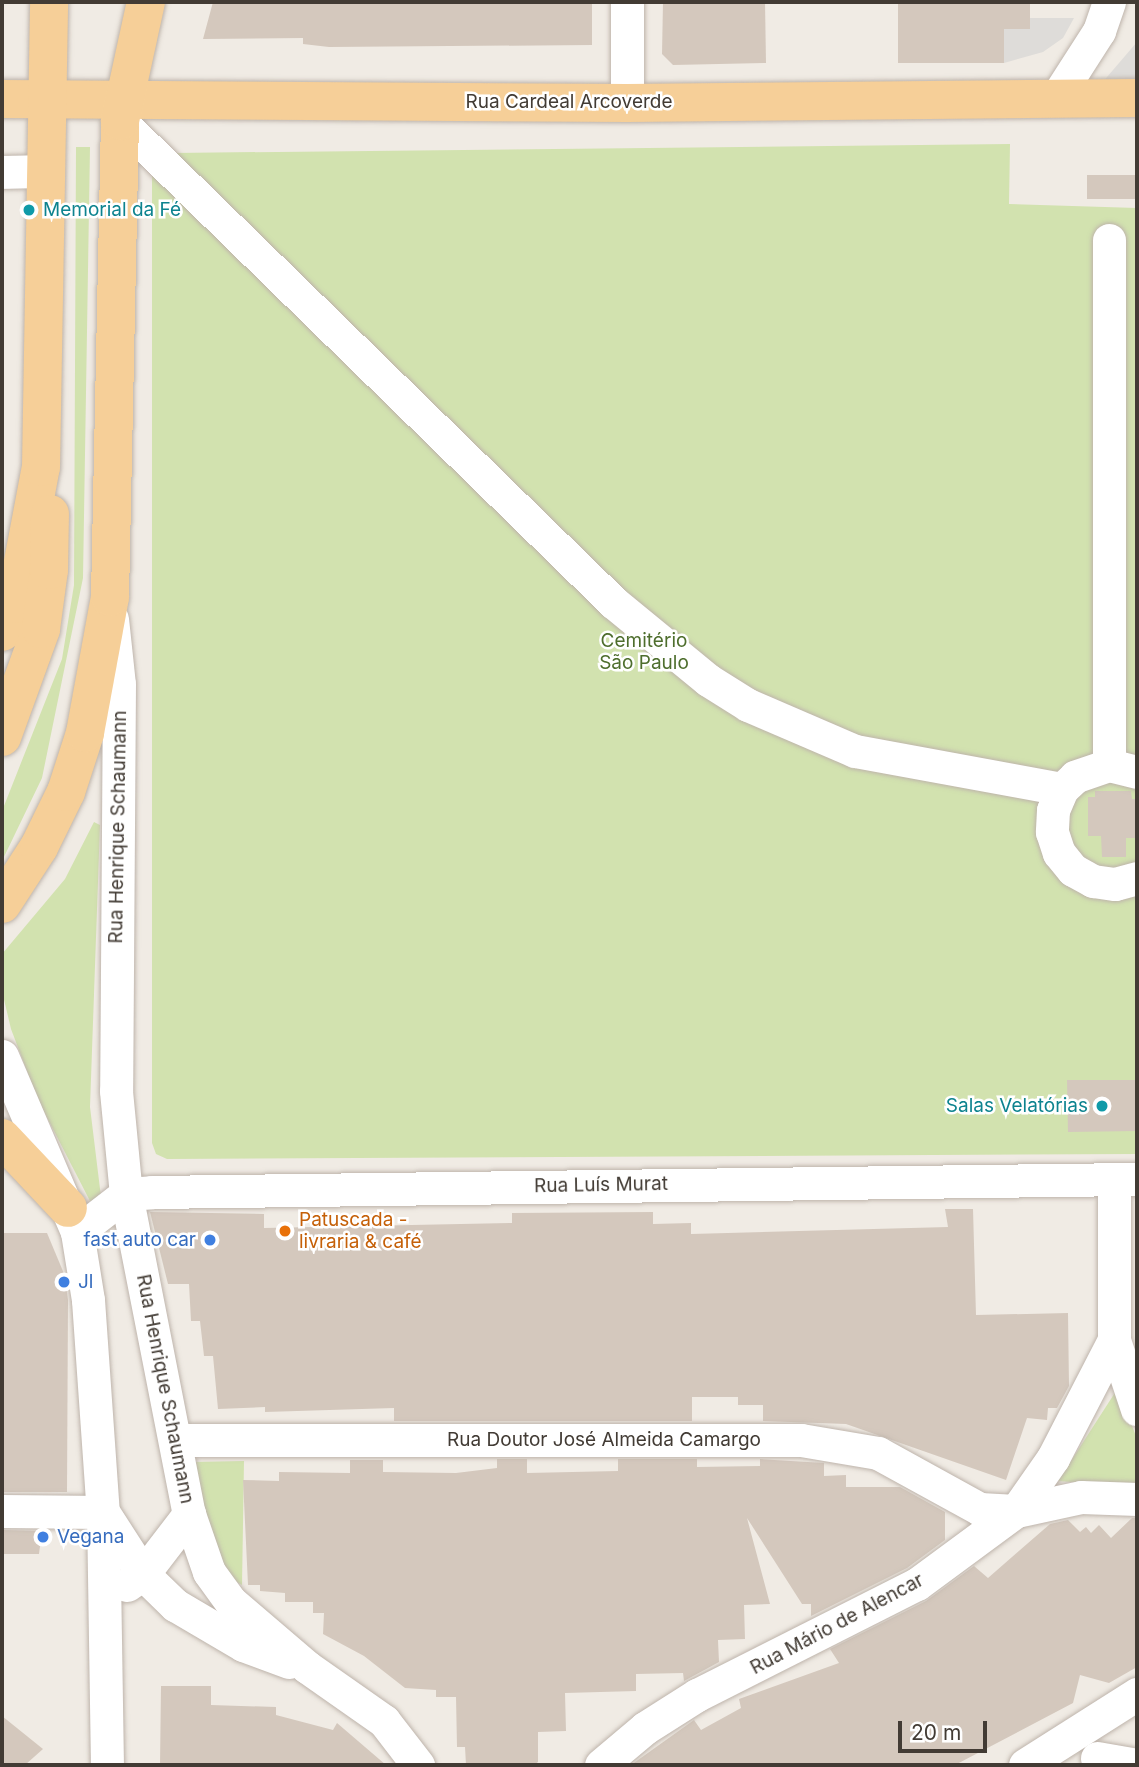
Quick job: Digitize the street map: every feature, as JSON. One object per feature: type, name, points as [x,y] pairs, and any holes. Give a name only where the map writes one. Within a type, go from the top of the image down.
[{"type":"main road","points":[[2,737],[41,629],[51,534],[41,467],[49,2]]},
{"type":"main road","name":"Rua Henrique Schaumann","points":[[110,597],[121,111],[146,2]]},
{"type":"main road","name":"Rua Cardeal Arcoverde","points":[[2,99],[48,99],[121,111],[1137,99]]},
{"type":"main road","points":[[2,632],[15,604],[41,467]]},
{"type":"main road","points":[[2,904],[39,847],[66,792],[85,733],[110,597]]},
{"type":"main road","points":[[2,1138],[73,1220]]},
{"type":"street","points":[[627,2],[627,103]]},
{"type":"street","points":[[1056,99],[1099,31],[1109,2]]},
{"type":"street","points":[[121,111],[613,602],[708,680],[748,705],[855,751],[1062,789]]},
{"type":"street","points":[[2,172],[46,171]]},
{"type":"street","points":[[1109,240],[1123,769],[1091,768],[1062,789],[1053,810],[1052,832],[1059,853],[1073,870],[1093,881],[1115,884],[1137,877]]},
{"type":"street","name":"Rua Henrique Schaumann","points":[[106,1618],[123,1588],[143,1574],[189,1514],[126,1194],[116,1091],[119,684],[110,597]]},
{"type":"street","points":[[2,1056],[73,1220],[88,1300],[103,1512],[107,1751],[84,1765]]},
{"type":"street","points":[[1126,1179],[1114,1340],[1137,1409]]},
{"type":"street","name":"Rua Luís Murat","points":[[126,1194],[1126,1179]]},
{"type":"street","points":[[73,1220],[126,1194]]},
{"type":"street","points":[[1016,1511],[1053,1458],[1114,1340]]},
{"type":"street","name":"Rua Doutor José Almeida Camargo","points":[[175,1440],[801,1440],[878,1453],[983,1521],[1081,1497],[1137,1499]]},
{"type":"street","points":[[2,1511],[103,1512]]},
{"type":"street","points":[[103,1512],[143,1574],[175,1605],[243,1645],[307,1667]]},
{"type":"street","points":[[189,1514],[218,1588],[307,1667],[384,1721],[418,1765]]},
{"type":"street","name":"Rua Mário de Alencar","points":[[601,1765],[645,1728],[697,1695],[917,1584],[983,1521]]},
{"type":"street","points":[[1028,1762],[1137,1694]]},
{"type":"street","points":[[1097,1758],[1137,1765]]},
{"type":"green space","name":"Cemitério São Paulo","points":[[1010,144],[1009,204],[1137,208],[1137,1154],[167,1159],[156,1154],[152,1143],[152,175],[173,153]]},
{"type":"green space","points":[[76,147],[90,147],[83,578],[42,778],[2,861],[2,811],[62,659],[74,585]]},
{"type":"green space","points":[[94,822],[100,825],[90,1107],[101,1197],[90,1201],[38,1100],[11,1029],[2,991],[2,954],[65,879]]},
{"type":"green space","points":[[1118,1388],[1137,1439],[1137,1487],[1058,1481]]},
{"type":"green space","points":[[244,1461],[242,1585],[215,1569],[192,1462]]},
{"type":"shaded area","points":[[1030,18],[1074,18],[1063,38],[1043,52],[1004,63],[1004,29],[1029,29]]},
{"type":"shaded area","points":[[1137,42],[1137,84],[1101,84]]},
{"type":"building","points":[[213,2],[592,2],[592,45],[329,47],[303,44],[303,38],[203,39]]},
{"type":"building","points":[[663,2],[765,2],[766,63],[673,65],[662,54]]},
{"type":"building","points":[[898,2],[1030,2],[1030,29],[1004,29],[1004,63],[898,63]]},
{"type":"building","points":[[1087,175],[1136,175],[1136,199],[1087,199]]},
{"type":"building","points":[[1095,791],[1131,791],[1132,799],[1137,799],[1137,838],[1126,838],[1126,857],[1102,857],[1101,836],[1088,836],[1088,797],[1095,797]]},
{"type":"building","name":"Salas Velatórias","points":[[1067,1080],[1137,1080],[1137,1131],[1068,1132]]},
{"type":"building","points":[[945,1209],[973,1209],[976,1315],[1068,1313],[1069,1386],[1057,1408],[1048,1408],[1047,1420],[1027,1418],[1006,1480],[846,1424],[763,1421],[763,1405],[738,1405],[738,1397],[692,1397],[692,1421],[394,1421],[394,1408],[265,1412],[265,1407],[218,1409],[213,1356],[204,1356],[200,1321],[191,1321],[189,1284],[168,1284],[150,1212],[264,1214],[264,1228],[512,1223],[512,1213],[653,1212],[653,1224],[691,1223],[691,1234],[948,1227]]},
{"type":"building","points":[[2,1233],[47,1233],[65,1276],[68,1300],[67,1492],[2,1492]]},
{"type":"building","points":[[497,1459],[527,1459],[527,1473],[618,1471],[618,1459],[697,1459],[697,1467],[760,1466],[760,1459],[824,1463],[824,1476],[846,1475],[846,1487],[900,1487],[945,1512],[945,1540],[907,1568],[811,1616],[811,1604],[802,1604],[747,1518],[770,1604],[744,1605],[745,1639],[718,1640],[719,1662],[684,1681],[683,1673],[636,1674],[636,1691],[565,1693],[566,1731],[538,1732],[538,1762],[534,1765],[466,1765],[465,1747],[457,1747],[456,1697],[436,1697],[436,1690],[405,1688],[364,1656],[323,1634],[324,1613],[313,1613],[313,1602],[285,1602],[285,1593],[260,1591],[260,1585],[248,1585],[243,1480],[279,1481],[279,1472],[350,1473],[350,1460],[383,1460],[383,1472],[456,1473],[497,1468]]},
{"type":"building","points":[[1132,1518],[1137,1518],[1137,1667],[1109,1683],[1080,1675],[1073,1703],[955,1765],[631,1765],[694,1720],[701,1730],[741,1708],[739,1699],[839,1663],[830,1649],[926,1601],[974,1566],[988,1578],[1050,1524],[1068,1520],[1080,1532],[1086,1527],[1091,1533],[1099,1525],[1111,1538]]},
{"type":"building","points":[[2,1530],[42,1531],[39,1554],[2,1554]]},
{"type":"building","points":[[161,1686],[211,1686],[211,1705],[276,1707],[276,1715],[333,1730],[337,1723],[386,1765],[160,1765]]},
{"type":"building","points":[[2,1716],[43,1749],[25,1765],[2,1765]]},
{"type":"place","name":"Memorial da Fé","points":[[29,210]]},
{"type":"place","name":"Salas Velatórias","points":[[1102,1106]]},
{"type":"place","name":"Patuscada - livraria & café","points":[[285,1231]]},
{"type":"place","name":"fast auto car","points":[[210,1240]]},
{"type":"place","name":"Jl","points":[[64,1282]]},
{"type":"place","name":"Vegana","points":[[43,1537]]}]
